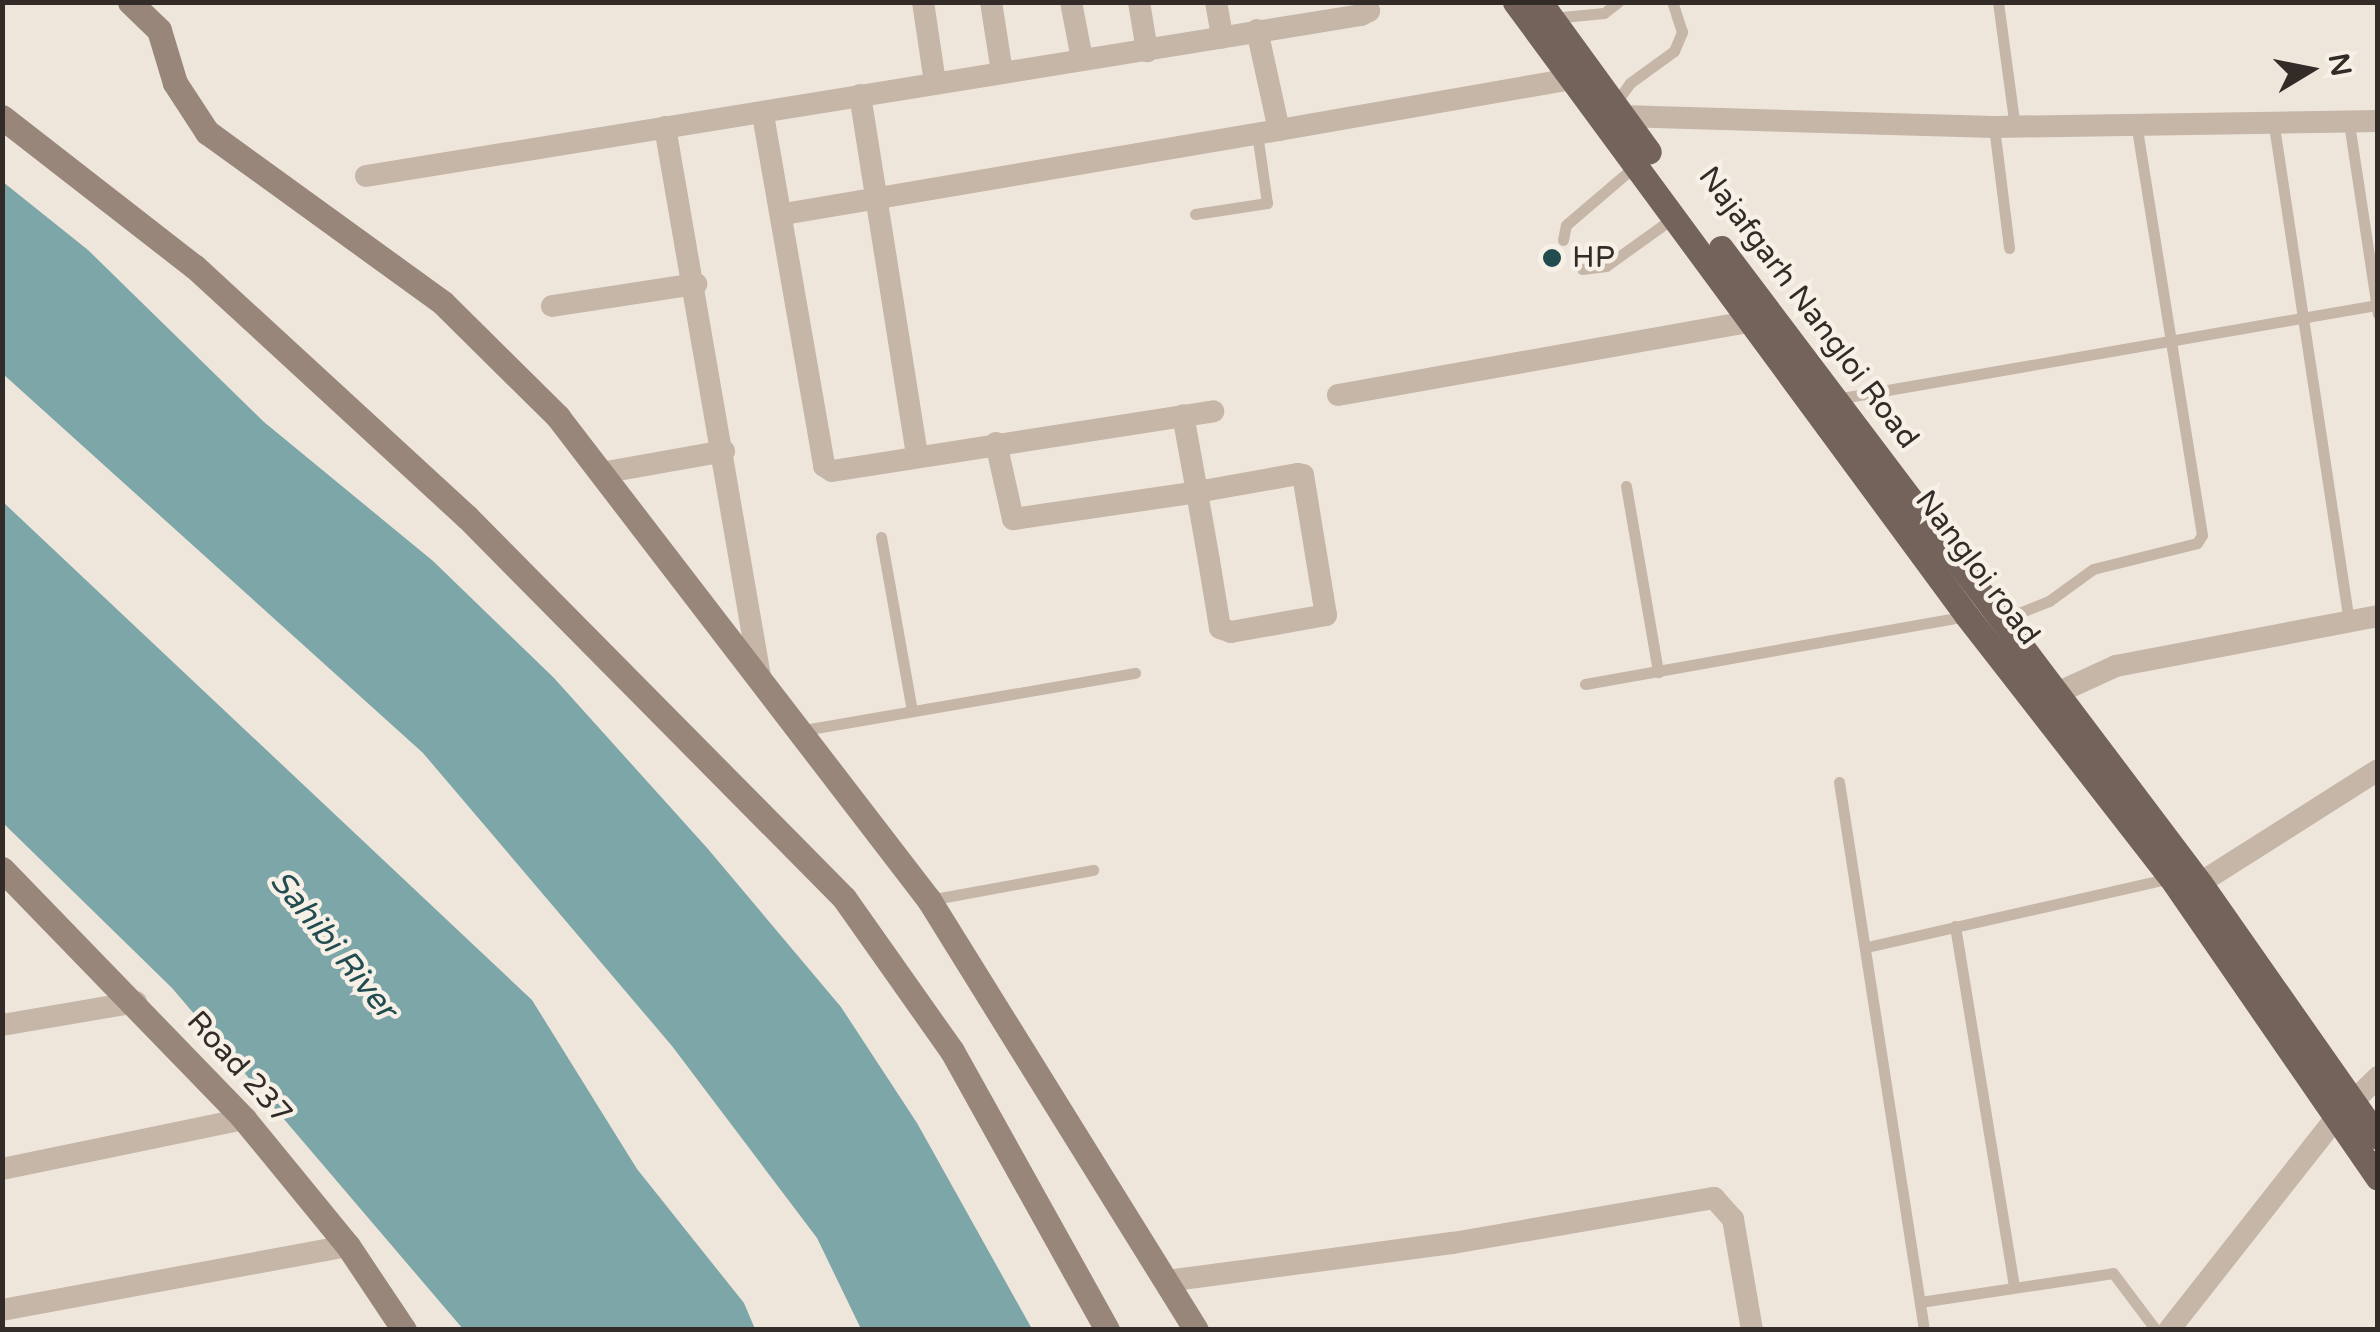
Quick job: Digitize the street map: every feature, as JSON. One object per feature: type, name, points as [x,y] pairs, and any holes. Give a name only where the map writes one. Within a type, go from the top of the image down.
[{"type":"main road","name":"Nangloi road","points":[[1516,2],[1571,79],[1614,116],[1637,164],[1967,616],[2047,697],[2378,1178]]},
{"type":"main road","name":"Najafgarh Nangloi Road","points":[[1546,10],[1614,116],[1836,399],[2000,620],[2047,697],[2200,883],[2378,1137]]},
{"type":"street","points":[[130,2],[159,30],[175,83],[207,132],[488,342],[601,473],[761,682],[804,730],[929,900],[1196,1330]]},
{"type":"street","points":[[922,2],[935,82]]},
{"type":"street","points":[[992,2],[1002,72]]},
{"type":"street","points":[[1071,2],[1082,60]]},
{"type":"street","points":[[1139,2],[1146,51]]},
{"type":"street","points":[[1216,2],[1222,38]]},
{"type":"street","points":[[366,176],[1222,38],[1258,30],[1291,14],[1365,14],[1366,2]]},
{"type":"street","points":[[1258,30],[1268,132]]},
{"type":"street","points":[[784,214],[1571,79]]},
{"type":"street","points":[[860,96],[917,454]]},
{"type":"street","points":[[763,115],[784,214],[819,461],[832,471],[917,454],[1213,411]]},
{"type":"street","points":[[1614,116],[2004,127],[2274,126],[2378,121]]},
{"type":"street","points":[[2,117],[195,267],[467,517],[844,898],[952,1051],[1107,1330]]},
{"type":"street","points":[[665,127],[696,284],[761,682]]},
{"type":"street","points":[[552,306],[696,284]]},
{"type":"street","points":[[1338,395],[1752,321]]},
{"type":"street","points":[[996,442],[1013,519],[1197,492],[1303,475],[1329,613],[1225,632],[1197,492],[1183,415]]},
{"type":"street","points":[[601,473],[724,451]]},
{"type":"street","points":[[2047,697],[2116,666],[2378,616]]},
{"type":"street","points":[[2200,883],[2378,770]]},
{"type":"street","name":"Road 237","points":[[2,869],[136,1002],[244,1119],[348,1246],[404,1330]]},
{"type":"street","points":[[2,1026],[136,1002]]},
{"type":"street","points":[[2169,1330],[2336,1119],[2378,1077]]},
{"type":"street","points":[[2,1169],[244,1119]]},
{"type":"street","points":[[1168,1281],[1453,1243],[1714,1198],[1733,1219],[1752,1330]]},
{"type":"street","points":[[2,1310],[348,1246]]},
{"type":"lane","points":[[1546,10],[1604,13],[1618,2]]},
{"type":"lane","points":[[1614,116],[1630,82],[1674,50],[1682,32],[1672,2]]},
{"type":"lane","points":[[1998,2],[2008,248]]},
{"type":"lane","points":[[1836,399],[2306,316],[2377,309],[2348,123]]},
{"type":"lane","points":[[2000,620],[2049,601],[2092,569],[2200,540],[2166,342],[2136,125]]},
{"type":"lane","points":[[2274,126],[2306,316],[2349,620]]},
{"type":"lane","points":[[1195,214],[1267,203],[1268,132]]},
{"type":"lane","points":[[1564,240],[1566,225],[1637,164]]},
{"type":"lane","points":[[1582,269],[1606,266],[1676,216]]},
{"type":"lane","points":[[1626,486],[1658,672]]},
{"type":"lane","points":[[880,537],[912,711]]},
{"type":"lane","points":[[1585,684],[1967,616]]},
{"type":"lane","points":[[804,730],[1135,673]]},
{"type":"lane","points":[[1839,782],[1924,1330]]},
{"type":"lane","points":[[929,900],[1093,870]]},
{"type":"lane","points":[[1867,947],[2171,878]]},
{"type":"lane","points":[[1955,926],[2014,1288]]},
{"type":"lane","points":[[1920,1302],[2117,1274],[2156,1330]]},
{"type":"water","points":[[3,182],[88,250],[264,422],[433,561],[554,678],[708,849],[841,1007],[917,1123],[1032,1329],[861,1329],[817,1238],[672,1046],[423,753],[3,374]]},
{"type":"water","name":"Sahibi River","points":[[2,501],[532,1000],[637,1169],[744,1303],[755,1329],[463,1329],[172,988],[3,823]]},
{"type":"place","name":"HP","points":[[1552,258]]}]
